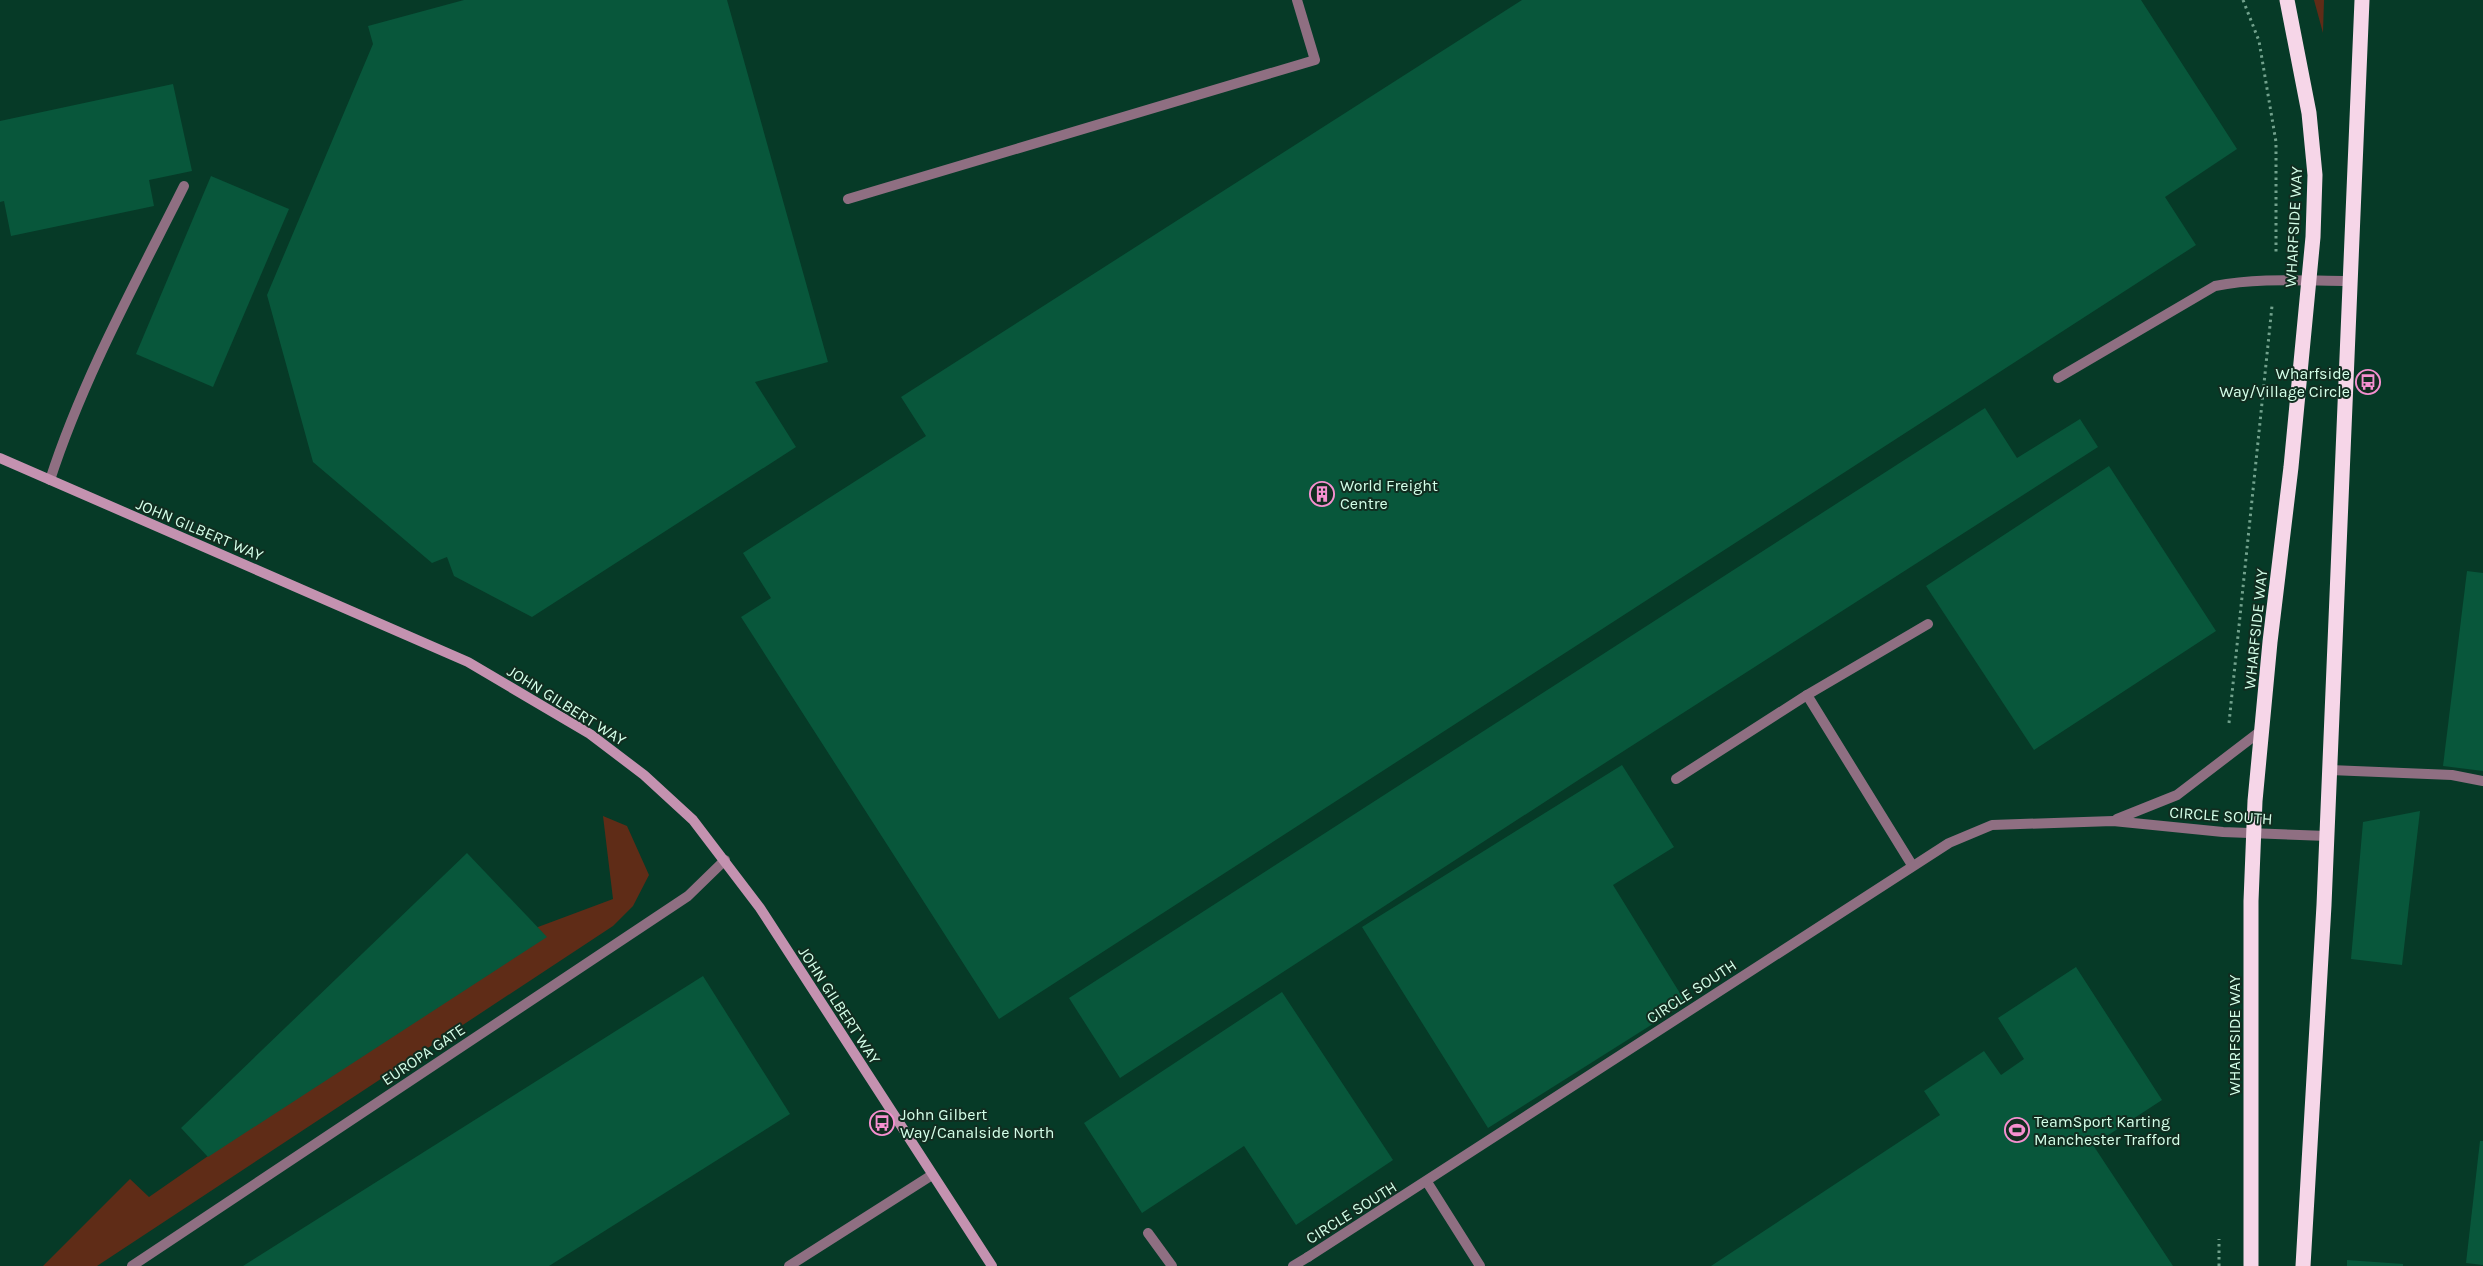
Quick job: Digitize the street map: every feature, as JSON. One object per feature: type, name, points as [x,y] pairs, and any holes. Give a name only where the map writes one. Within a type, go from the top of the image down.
[{"type":"highway","name":"WHARFSIDE WAY","points":[[2251,1266],[2251,901],[2254,833],[2262,730],[2309,281],[2315,175],[2309,114],[2287,0]]},
{"type":"highway","points":[[2303,1266],[2327,836],[2362,0]]},
{"type":"street","points":[[848,199],[1315,60],[1296,0]]},
{"type":"street","points":[[50,480],[60,447],[94,366],[184,186]]},
{"type":"street","points":[[2058,378],[2215,286],[2235,282],[2349,281]]},
{"type":"street","name":"JOHN GILBERT WAY","points":[[0,458],[468,662],[529,696],[590,734],[644,775],[693,820],[766,916],[992,1266]]},
{"type":"street","points":[[1676,779],[1807,695],[1928,624]]},
{"type":"street","points":[[1807,695],[1912,866]]},
{"type":"street","name":"CIRCLE SOUTH","points":[[2113,820],[2177,795],[2262,730]]},
{"type":"street","points":[[2330,770],[2452,775],[2483,781]]},
{"type":"street","name":"CIRCLE SOUTH","points":[[1293,1266],[1427,1182],[1912,866],[1949,843],[1992,825],[2113,820],[2254,833],[2327,836]]},
{"type":"street","name":"EUROPA GATE","points":[[132,1266],[688,896],[725,860]]},
{"type":"street","points":[[789,1266],[932,1175]]},
{"type":"street","points":[[1427,1182],[1480,1266]]},
{"type":"street","points":[[1148,1233],[1172,1266]]},
{"type":"shaded area","points":[[2314,0],[2324,0],[2323,33]]},
{"type":"shaded area","points":[[603,816],[627,826],[649,875],[633,906],[613,926],[97,1266],[43,1266],[130,1179],[149,1197],[538,927],[613,899]]},
{"type":"building","points":[[464,0],[727,0],[828,362],[755,382],[796,447],[532,617],[454,576],[447,557],[432,563],[313,462],[267,295],[373,44],[368,26]]},
{"type":"building","name":"World Freight Centre","points":[[1522,0],[2141,0],[2237,149],[2165,197],[2196,245],[999,1019],[741,617],[771,598],[743,553],[926,436],[901,397]]},
{"type":"building","points":[[173,84],[192,171],[149,180],[154,206],[11,236],[4,201],[0,202],[0,121]]},
{"type":"building","points":[[211,176],[289,209],[213,387],[136,354]]},
{"type":"building","points":[[1985,408],[2017,458],[2080,419],[2098,447],[1580,779],[1120,1078],[1069,998]]},
{"type":"building","points":[[2109,466],[2216,631],[2034,750],[1926,586]]},
{"type":"building","points":[[2467,571],[2483,573],[2483,771],[2443,766]]},
{"type":"building","points":[[1622,765],[1674,847],[1613,885],[1686,1003],[1488,1128],[1362,927]]},
{"type":"building","points":[[2420,811],[2402,965],[2351,959],[2363,822]]},
{"type":"building","points":[[467,853],[547,937],[208,1157],[181,1128]]},
{"type":"building","name":"TeamSport Karting Manchester Trafford","points":[[2076,967],[2162,1100],[2093,1145],[2173,1266],[1711,1266],[1940,1115],[1924,1091],[1984,1051],[2001,1075],[2024,1059],[1998,1018]]},
{"type":"building","points":[[703,976],[790,1114],[549,1266],[243,1266]]},
{"type":"building","points":[[1282,992],[1393,1160],[1296,1225],[1244,1146],[1142,1213],[1084,1123]]},
{"type":"building","points":[[2480,1141],[2483,1141],[2483,1265],[2466,1263]]},
{"type":"building","points":[[2347,1260],[2403,1264],[2403,1266],[2347,1266]]},
{"type":"place","name":"Wharfside Way/Village Circle","points":[[2368,382]]},
{"type":"place","name":"World Freight Centre","points":[[1322,494]]},
{"type":"place","name":"John Gilbert Way/Canalside North","points":[[882,1123]]},
{"type":"place","name":"TeamSport Karting Manchester Trafford","points":[[2017,1130]]}]
